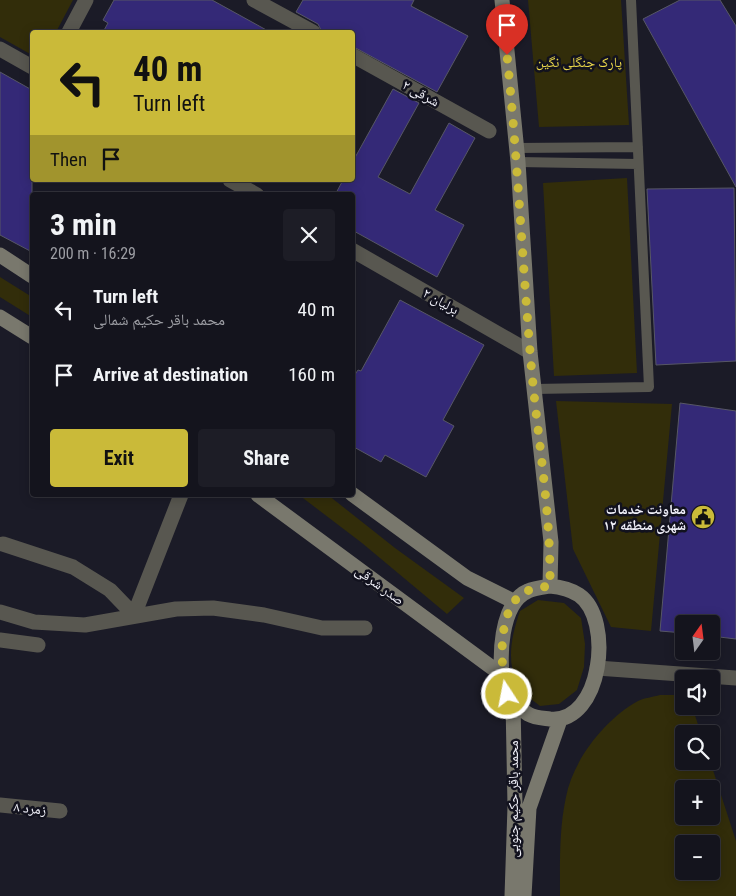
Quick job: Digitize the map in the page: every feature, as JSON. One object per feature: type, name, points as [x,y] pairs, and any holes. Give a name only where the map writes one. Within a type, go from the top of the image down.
[{"type":"street","points":[[70,30],[86,0]]},
{"type":"street","points":[[254,0],[309,30]]},
{"type":"street","points":[[502,0],[517,155],[530,352],[551,542],[550,586]]},
{"type":"street","points":[[0,49],[30,66]]},
{"type":"street","name":"۲ شرقی","points":[[355,57],[489,131]]},
{"type":"street","points":[[233,182],[251,192]]},
{"type":"street","name":"برلیان ۲","points":[[355,252],[530,352]]},
{"type":"street","points":[[0,255],[30,275]]},
{"type":"street","points":[[0,316],[30,336]]},
{"type":"street","points":[[355,496],[467,578],[515,602]]},
{"type":"street","points":[[134,615],[180,497]]},
{"type":"street","name":"صدر شرقی","points":[[261,497],[502,675]]},
{"type":"street","points":[[3,544],[72,567],[110,590],[134,615]]},
{"type":"street","points":[[550,586],[566,588],[580,595],[591,607],[598,638],[597,668],[590,696],[570,716],[560,720],[533,717],[507,694],[502,675],[504,630],[515,602],[527,591],[550,586]]},
{"type":"street","points":[[0,612],[34,622],[85,625],[176,609],[213,608],[264,615],[322,628],[365,628]]},
{"type":"street","points":[[0,640],[38,644]]},
{"type":"street","points":[[597,668],[736,678]]},
{"type":"street","name":"محمد باقر حکیم جنوبی","points":[[512,896],[515,806],[514,702]]},
{"type":"street","name":"محمد باقر حکیم جنوبی","points":[[524,896],[529,808],[560,720]]},
{"type":"street","name":"زمرد ۸","points":[[0,805],[60,811]]},
{"type":"lane","points":[[534,389],[649,388],[631,0]]},
{"type":"lane","points":[[517,155],[638,147]]},
{"type":"lane","points":[[517,155],[638,164]]},
{"type":"green space","points":[[0,0],[73,0],[57,30],[30,30],[30,54],[0,37]]},
{"type":"green space","name":"پارک جنگلی نگین","points":[[528,0],[621,0],[629,125],[539,127]]},
{"type":"green space","points":[[627,178],[637,373],[554,376],[543,183]]},
{"type":"green space","points":[[0,277],[30,296],[30,316],[0,297]]},
{"type":"green space","points":[[556,401],[672,404],[651,631],[611,627],[573,549]]},
{"type":"green space","points":[[302,497],[331,497],[395,548],[464,598],[447,614],[362,543]]},
{"type":"green space","points":[[538,600],[564,603],[581,618],[585,644],[584,667],[577,690],[559,704],[540,706],[527,696],[517,684],[512,666],[511,647],[520,611]]},
{"type":"green space","points":[[660,695],[675,695],[675,715],[695,715],[698,725],[675,725],[675,770],[713,770],[716,780],[675,780],[675,825],[720,825],[720,792],[736,841],[736,896],[560,896],[562,821],[566,797],[576,769],[592,742],[614,718],[638,701]]},
{"type":"building","points":[[114,0],[212,0],[266,30],[104,30],[108,23],[103,20]]},
{"type":"building","points":[[303,0],[414,0],[411,6],[468,36],[437,92],[355,48],[355,30],[321,30],[318,24],[296,12]]},
{"type":"building","points":[[680,0],[720,0],[736,26],[736,187],[643,19]]},
{"type":"building","points":[[0,72],[30,89],[30,182],[32,182],[32,192],[30,192],[30,251],[0,235]]},
{"type":"building","points":[[393,89],[419,103],[378,177],[410,194],[449,123],[475,138],[435,210],[464,225],[437,277],[355,232],[355,192],[337,192],[342,182],[355,182],[355,158]]},
{"type":"building","points":[[734,188],[736,361],[656,365],[647,189]]},
{"type":"building","points":[[400,300],[484,345],[443,420],[454,426],[426,477],[385,455],[381,462],[355,448],[355,374],[358,370],[361,371]]},
{"type":"building","name":"معاونت خدمات شهری منطقه ۱۲","points":[[680,403],[736,411],[736,639],[720,637],[720,615],[675,615],[675,632],[660,631]]},
{"type":"place","name":"معاونت خدمات شهری منطقه ۱۲","points":[[703,517]]},
{"type":"route","points":[[507,55],[518,162],[530,352],[551,542],[550,586],[527,591],[515,602],[506,621],[503,640],[502,675],[507,694]]}]
